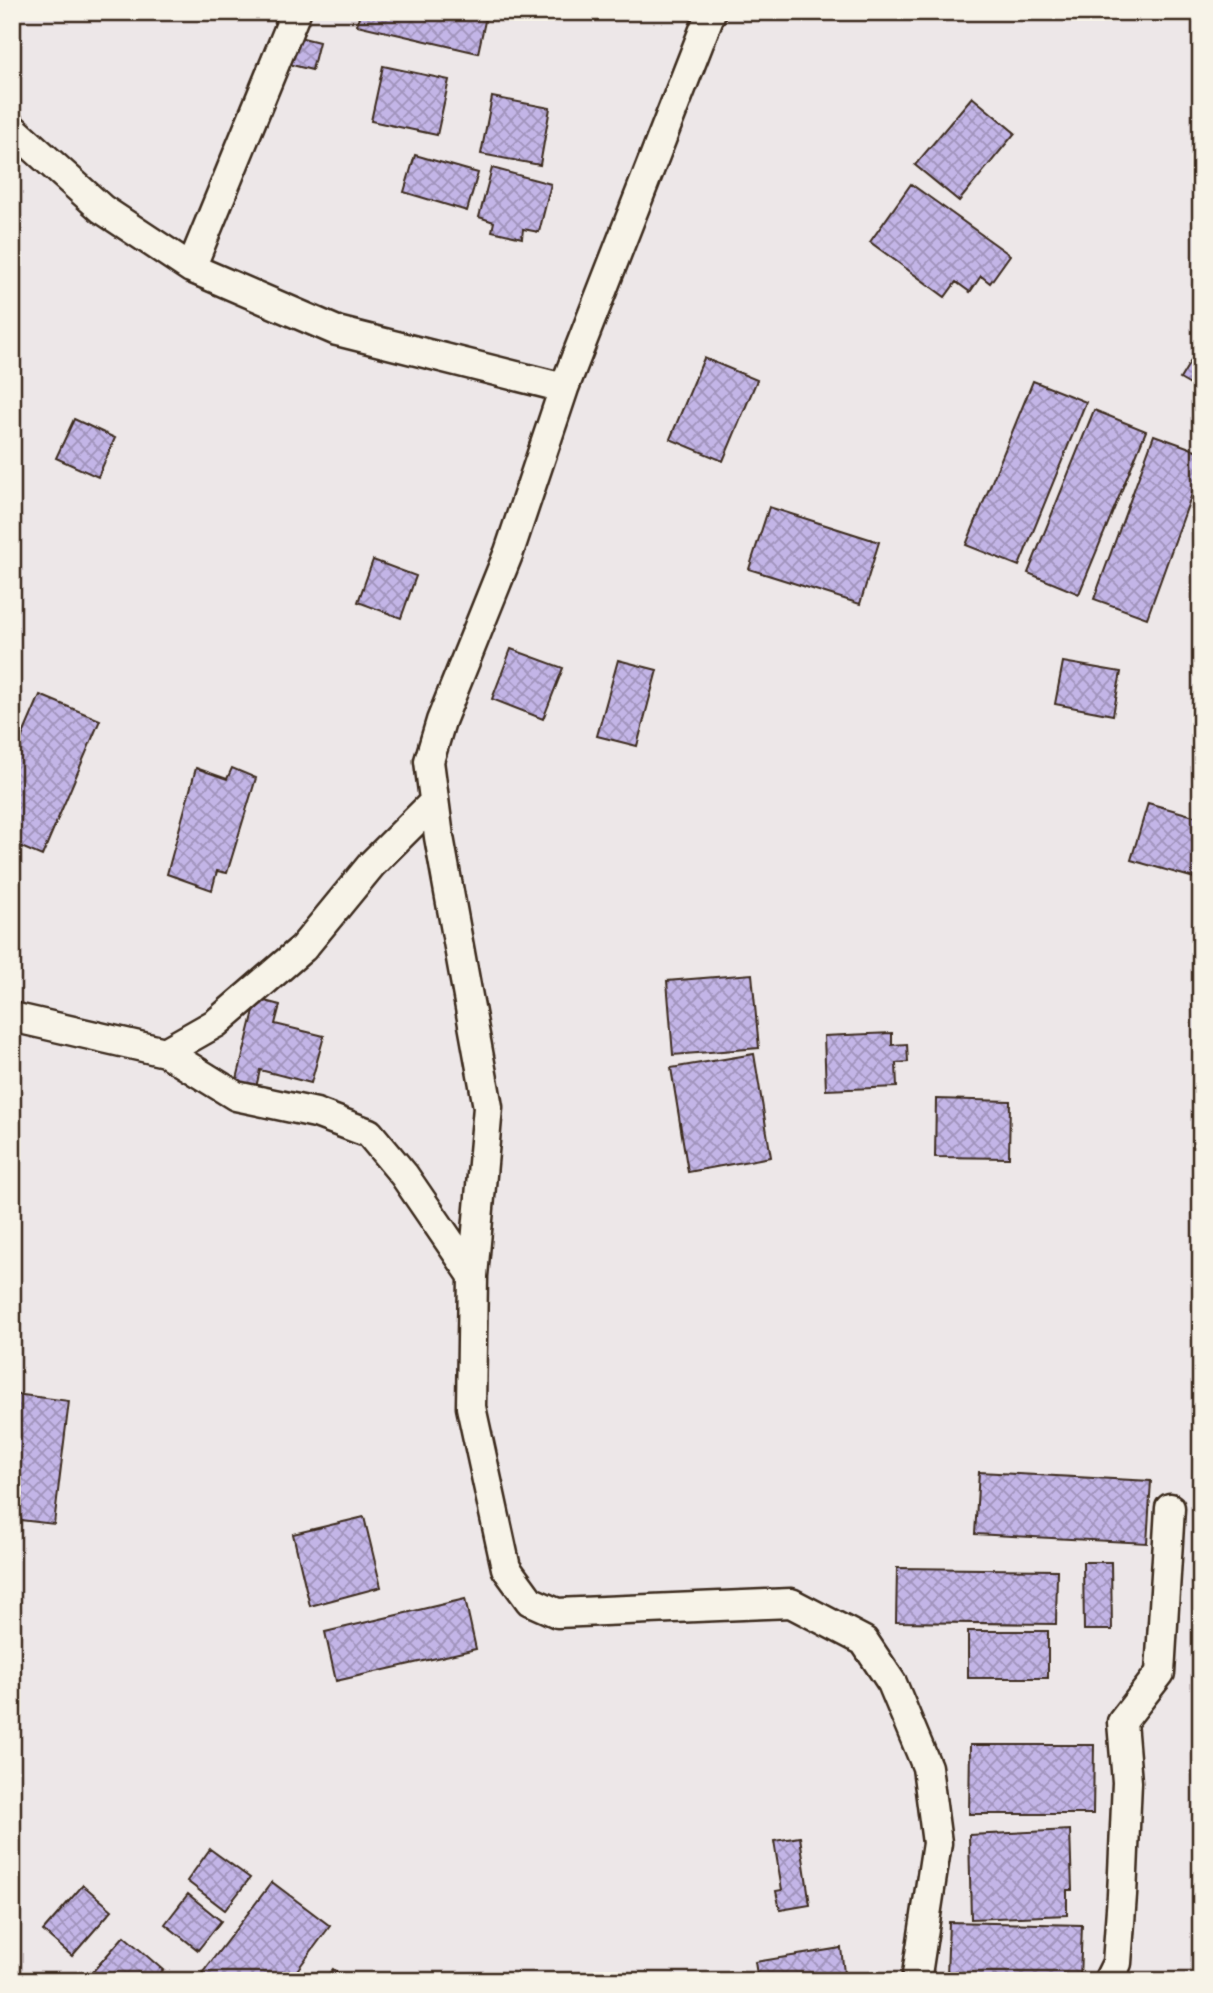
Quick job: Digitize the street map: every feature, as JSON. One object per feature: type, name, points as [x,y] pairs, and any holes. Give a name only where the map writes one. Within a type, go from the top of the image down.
[{"type":"street","points":[[191,268],[296,12]]},
{"type":"street","points":[[710,12],[564,388],[509,552],[441,721],[429,761],[439,837],[488,1107],[473,1276],[471,1407],[506,1568],[530,1601],[557,1613],[791,1603],[864,1640],[892,1682],[927,1767],[937,1843],[916,1981]]},
{"type":"street","points":[[12,128],[102,209],[191,268],[337,331],[564,388]]},
{"type":"street","points":[[165,1052],[216,1023],[303,948],[372,863],[435,802]]},
{"type":"street","points":[[12,1017],[165,1052],[236,1096],[316,1113],[369,1133],[404,1175],[473,1276]]},
{"type":"street","points":[[1108,1981],[1117,1963],[1122,1895],[1127,1782],[1122,1722],[1160,1673],[1170,1508]]},
{"type":"building","points":[[360,12],[487,12],[478,53],[357,25]]},
{"type":"building","points":[[295,36],[319,42],[312,70],[288,64]]},
{"type":"building","points":[[383,66],[449,80],[437,135],[371,121]]},
{"type":"building","points":[[492,97],[550,108],[540,165],[481,154]]},
{"type":"building","points":[[972,97],[1015,133],[959,201],[915,165]]},
{"type":"building","points":[[415,155],[478,173],[467,211],[404,192]]},
{"type":"building","points":[[492,168],[551,184],[539,232],[523,229],[522,238],[492,231],[494,222],[479,217]]},
{"type":"building","points":[[911,184],[1010,255],[990,283],[981,276],[970,292],[956,282],[945,297],[870,242]]},
{"type":"building","points":[[1201,344],[1201,391],[1180,379]]},
{"type":"building","points":[[704,358],[757,380],[723,461],[670,439]]},
{"type":"building","points":[[1033,381],[1086,402],[1019,566],[966,545]]},
{"type":"building","points":[[1094,410],[1146,431],[1079,594],[1028,573]]},
{"type":"building","points":[[74,419],[115,438],[98,477],[56,458]]},
{"type":"building","points":[[1154,435],[1201,452],[1201,469],[1147,618],[1094,599]]},
{"type":"building","points":[[769,507],[879,542],[860,604],[749,569]]},
{"type":"building","points":[[373,560],[416,576],[401,618],[358,602]]},
{"type":"building","points":[[511,649],[563,668],[543,719],[492,699]]},
{"type":"building","points":[[618,660],[657,670],[637,746],[597,736]]},
{"type":"building","points":[[1063,662],[1121,672],[1113,715],[1055,704]]},
{"type":"building","points":[[40,695],[100,720],[42,856],[12,843],[12,760]]},
{"type":"building","points":[[196,768],[227,779],[232,768],[256,778],[227,873],[217,871],[212,890],[167,874]]},
{"type":"building","points":[[1148,803],[1201,818],[1201,880],[1131,860]]},
{"type":"building","points":[[752,974],[759,1048],[673,1055],[667,981]]},
{"type":"building","points":[[257,999],[280,1005],[275,1024],[324,1036],[311,1083],[260,1070],[255,1092],[235,1087]]},
{"type":"building","points":[[892,1033],[892,1045],[907,1044],[908,1062],[896,1063],[897,1087],[826,1090],[824,1036]]},
{"type":"building","points":[[754,1054],[771,1157],[688,1172],[671,1068]]},
{"type":"building","points":[[936,1099],[1010,1101],[1009,1158],[935,1157]]},
{"type":"building","points":[[15,1394],[69,1401],[54,1524],[12,1519],[12,1414]]},
{"type":"building","points":[[979,1472],[1151,1481],[1147,1543],[975,1534]]},
{"type":"building","points":[[364,1517],[381,1587],[310,1606],[293,1534]]},
{"type":"building","points":[[1083,1562],[1111,1562],[1112,1630],[1084,1630]]},
{"type":"building","points":[[897,1568],[1057,1570],[1056,1624],[896,1622]]},
{"type":"building","points":[[465,1599],[476,1649],[336,1681],[325,1632]]},
{"type":"building","points":[[968,1631],[1048,1631],[1048,1678],[968,1678]]},
{"type":"building","points":[[970,1745],[1094,1745],[1093,1814],[969,1814]]},
{"type":"building","points":[[1070,1830],[1072,1890],[1067,1890],[1067,1915],[971,1919],[969,1835]]},
{"type":"building","points":[[800,1837],[810,1905],[780,1910],[776,1891],[782,1890],[774,1841]]},
{"type":"building","points":[[210,1849],[250,1878],[225,1910],[187,1881]]},
{"type":"building","points":[[272,1882],[330,1926],[289,1981],[206,1981],[200,1976]]},
{"type":"building","points":[[83,1885],[112,1910],[72,1956],[43,1931]]},
{"type":"building","points":[[188,1894],[221,1921],[198,1950],[165,1924]]},
{"type":"building","points":[[949,1922],[1082,1925],[1080,1980],[947,1976]]},
{"type":"building","points":[[124,1936],[163,1970],[154,1981],[89,1981],[87,1978]]},
{"type":"building","points":[[841,1948],[845,1981],[758,1981],[755,1962]]},
{"type":"building","points":[[333,1969],[348,1981],[323,1981]]}]
